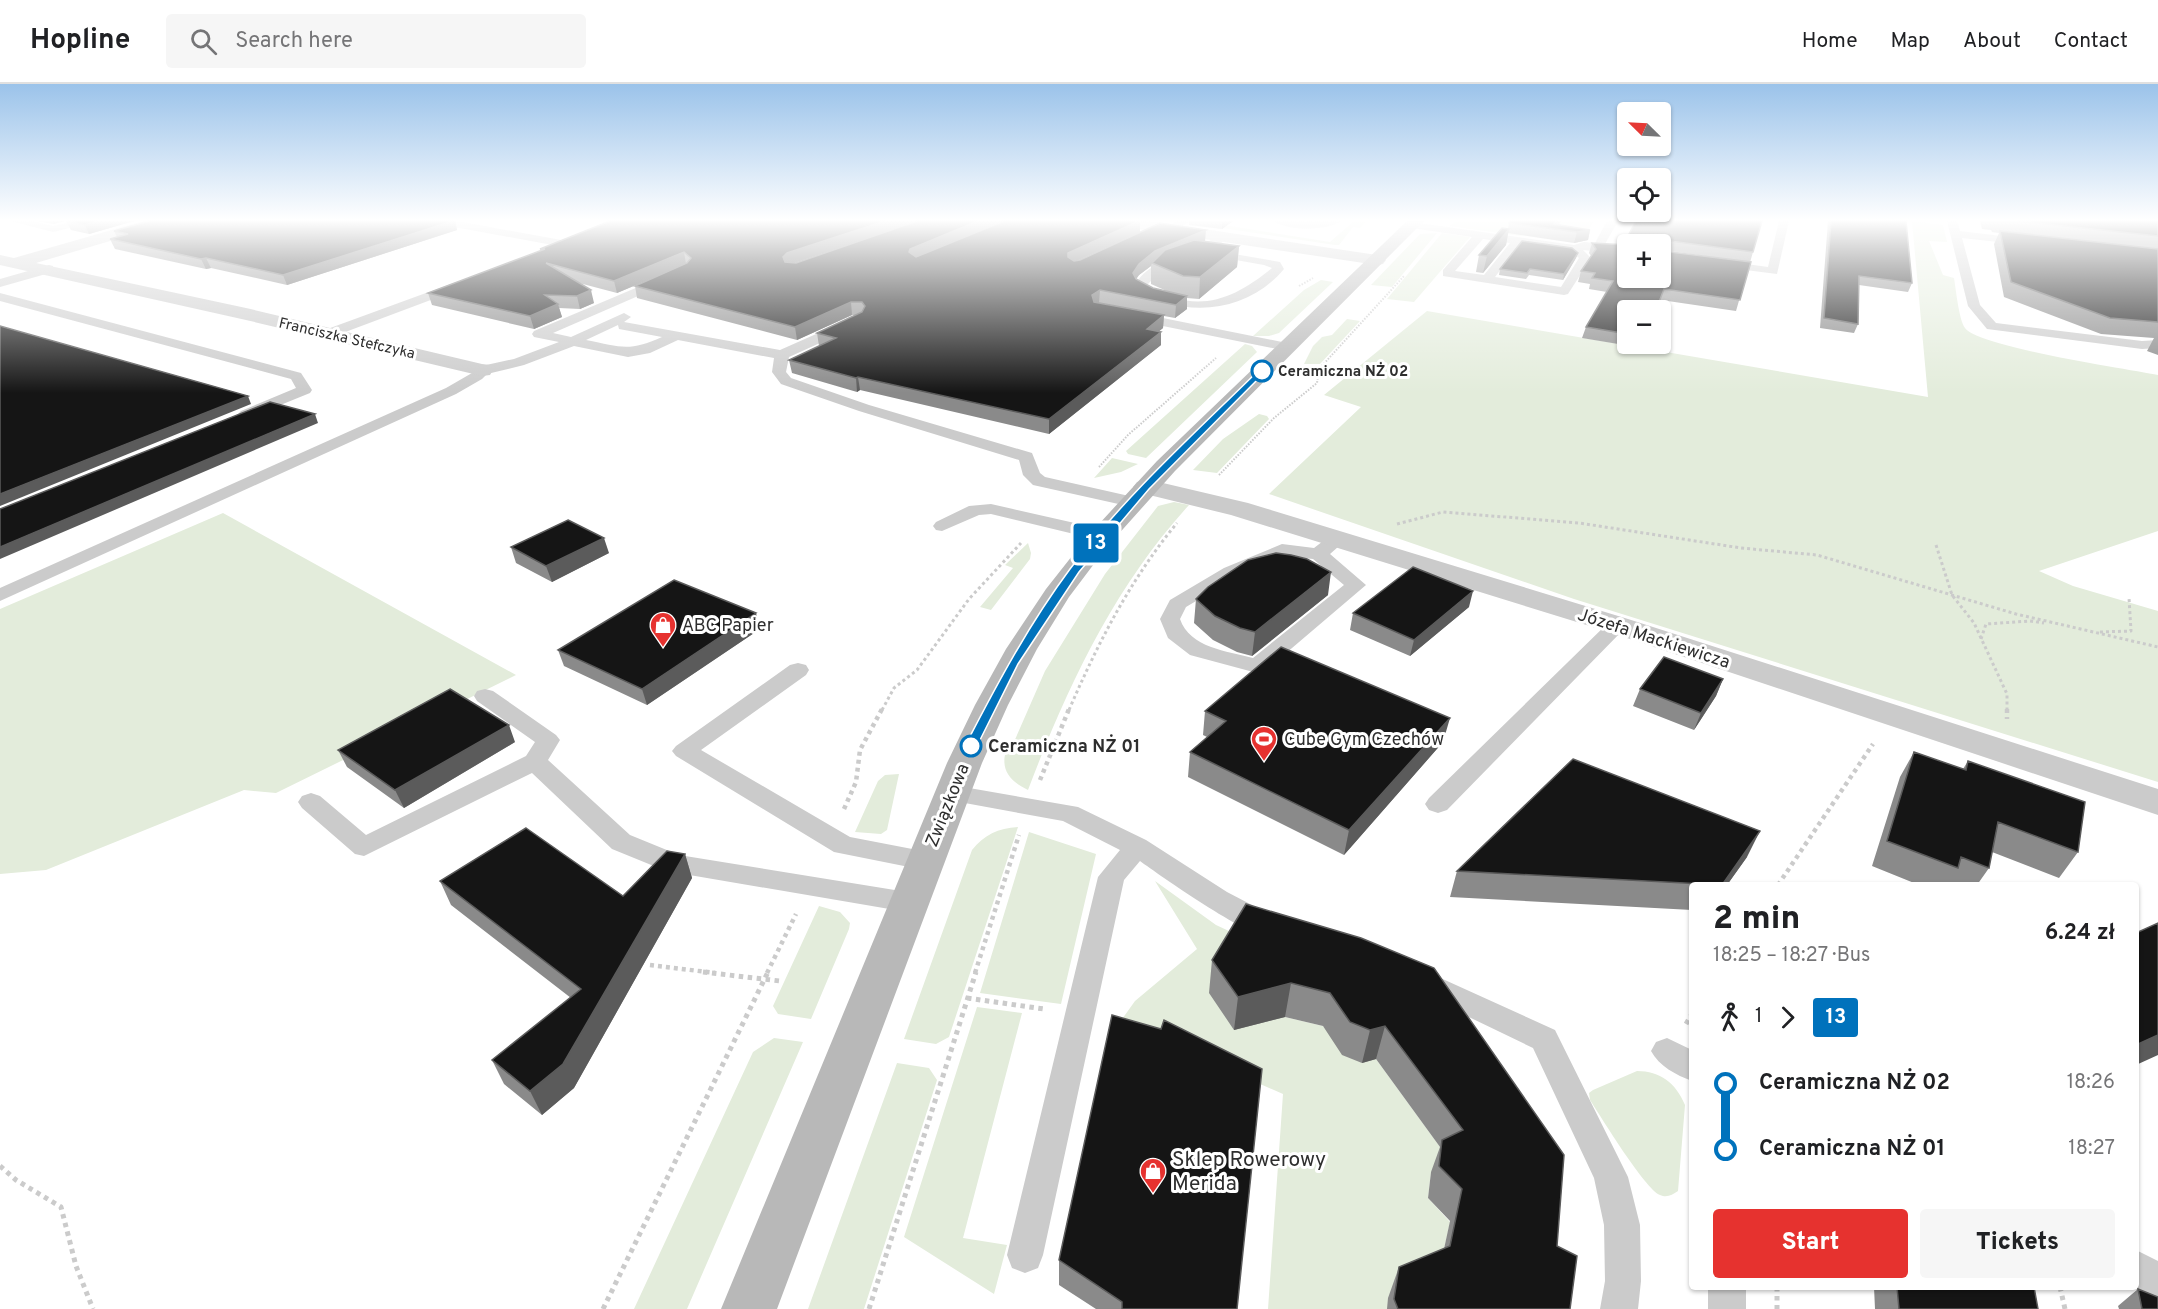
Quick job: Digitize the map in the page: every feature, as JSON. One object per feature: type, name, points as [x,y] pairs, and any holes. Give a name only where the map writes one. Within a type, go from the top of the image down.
[{"type":"street","name":"Franciszka Stefczyka","points":[[88,278],[482,370]]},
{"type":"street","name":"Związkowa","points":[[749,1309],[967,754],[1013,664],[1045,612],[1103,535],[1139,495],[1358,278]]},
{"type":"street","name":"Józefa Mackiewicza","points":[[1139,495],[1198,499],[1239,509],[1328,547],[1617,626],[2158,802]]},
{"type":"lane","points":[[0,283],[17,278]]},
{"type":"lane","points":[[667,278],[539,334],[628,354],[645,350],[674,337]]},
{"type":"lane","points":[[1143,278],[1140,286],[1149,293],[1166,299],[1211,304],[1227,302],[1243,296],[1265,278]]},
{"type":"lane","points":[[1481,278],[1564,291],[1573,278]]},
{"type":"lane","points":[[1967,278],[1974,306],[1992,326],[2142,345],[2158,344]]},
{"type":"lane","points":[[327,334],[468,282]]},
{"type":"lane","points":[[0,297],[296,376],[305,390],[229,421]]},
{"type":"lane","points":[[1120,314],[1287,346]]},
{"type":"lane","points":[[0,595],[451,391],[477,376],[482,370],[507,367],[624,322],[674,337],[782,355],[858,320]]},
{"type":"lane","points":[[782,355],[779,372],[786,381],[864,408],[1026,457],[1032,475],[1039,481],[1076,490],[1139,495]]},
{"type":"lane","points":[[942,526],[975,510],[991,509],[1103,535]]},
{"type":"lane","points":[[1328,547],[1356,585],[1257,666],[1198,650],[1174,634],[1170,620],[1177,604],[1231,572],[1282,550],[1328,547]]},
{"type":"lane","points":[[1438,804],[1617,626]]},
{"type":"lane","points":[[798,670],[684,752],[843,845],[924,860]]},
{"type":"lane","points":[[311,802],[364,847],[535,762],[548,740],[485,696]]},
{"type":"lane","points":[[535,762],[621,842],[675,864],[907,903]]},
{"type":"lane","points":[[952,793],[1069,813],[1137,847],[1217,899],[1269,927],[1291,934]]},
{"type":"lane","points":[[1025,1256],[1112,877],[1137,847]]},
{"type":"lane","points":[[1399,972],[1544,1039],[1611,1178],[1622,1225],[1623,1281],[1618,1309]]},
{"type":"lane","points":[[2139,1270],[2158,1283]]},
{"type":"lane","points":[[1727,1290],[1727,1309]]},
{"type":"path","points":[[1294,288],[1312,278]]},
{"type":"path","points":[[869,1309],[1029,807],[1069,709],[1105,632],[1165,537],[1274,418],[1317,383],[1319,369],[1402,278]]},
{"type":"path","points":[[1076,490],[1128,435],[1240,337]]},
{"type":"path","points":[[1328,547],[1443,512],[1579,523],[1741,548],[1817,555],[1952,595],[2158,646]]},
{"type":"path","points":[[831,839],[856,782],[860,750],[894,688],[917,670],[969,599],[995,568],[1044,520]]},
{"type":"path","points":[[1936,545],[1952,595],[1974,622],[2007,694],[2007,721],[1996,750]]},
{"type":"path","points":[[2094,632],[2131,631],[2129,598]]},
{"type":"path","points":[[1980,639],[1986,624],[2030,621],[2066,625]]},
{"type":"path","points":[[1780,882],[1873,744],[1884,747]]},
{"type":"path","points":[[603,1309],[766,980],[810,885]]},
{"type":"path","points":[[650,964],[780,981]]},
{"type":"path","points":[[967,998],[1080,1014]]},
{"type":"path","points":[[0,1166],[16,1180],[61,1207],[76,1266],[93,1309]]},
{"type":"path","points":[[1777,1290],[1777,1309]]},
{"type":"path","points":[[2061,1290],[2065,1309]]},
{"type":"green space","points":[[1378,278],[1399,278],[1392,287],[1371,285]]},
{"type":"green space","points":[[1404,278],[1435,278],[1414,302],[1387,299]]},
{"type":"green space","points":[[1917,278],[1954,278],[1963,324],[1976,335],[2024,350],[2158,375],[2158,531],[2039,571],[2073,586],[2158,611],[2158,782],[1574,599],[1269,494],[1361,407],[1324,395],[1427,311],[1617,344],[1617,354],[1671,353],[1928,397]]},
{"type":"green space","points":[[1321,280],[1333,282],[1279,333],[1269,336],[1253,336],[1304,290]]},
{"type":"green space","points":[[1347,319],[1360,321],[1320,364],[1304,364],[1313,346],[1322,337],[1332,335]]},
{"type":"green space","points":[[1245,344],[1252,346],[1257,352],[1146,458],[1128,454],[1126,451]]},
{"type":"green space","points":[[1259,414],[1269,419],[1217,473],[1193,470],[1223,439]]},
{"type":"green space","points":[[1112,458],[1138,464],[1121,472],[1094,478]]},
{"type":"green space","points":[[1174,502],[1189,505],[1162,537],[1115,604],[1076,676],[1028,790],[1008,775],[1005,764],[1006,751],[1010,751],[1045,671],[1105,574],[1158,506]]},
{"type":"green space","points":[[223,513],[516,675],[276,793],[244,790],[46,870],[0,874],[0,609]]},
{"type":"green space","points":[[1028,543],[1030,559],[991,610],[980,607],[1013,568],[1005,565]]},
{"type":"green space","points":[[899,774],[887,830],[881,834],[855,832],[878,781],[885,775]]},
{"type":"green space","points":[[1018,827],[949,1037],[936,1044],[904,1039],[972,850],[992,833]]},
{"type":"green space","points":[[1029,832],[1096,854],[1061,1004],[980,993]]},
{"type":"green space","points":[[1155,881],[1216,925],[1242,937],[1285,1017],[1323,1026],[1333,1038],[1376,1059],[1451,1162],[1431,1172],[1428,1198],[1450,1222],[1438,1277],[1387,1309],[1268,1309],[1283,1094],[1120,1022],[1135,1001],[1197,949]]},
{"type":"green space","points":[[819,906],[840,912],[850,923],[849,929],[811,1019],[778,1014],[773,1006]]},
{"type":"green space","points":[[977,1007],[1022,1013],[963,1238],[1007,1245],[994,1294],[904,1237]]},
{"type":"green space","points":[[774,1038],[803,1042],[687,1309],[634,1309],[753,1052]]},
{"type":"green space","points":[[897,1063],[929,1068],[937,1080],[864,1309],[808,1309]]},
{"type":"green space","points":[[1637,1071],[1653,1073],[1666,1080],[1677,1090],[1685,1105],[1678,1191],[1669,1196],[1660,1195],[1644,1180],[1590,1100],[1589,1093],[1593,1090]]},
{"type":"building","points":[[467,278],[571,278],[591,290],[577,296],[545,295],[558,304],[530,316],[428,293]]},
{"type":"building","points":[[603,278],[621,278],[614,281]]},
{"type":"building","points":[[653,278],[1136,278],[1153,288],[1187,296],[1176,305],[1100,290],[1092,295],[1094,302],[1164,315],[1147,329],[1161,332],[1049,419],[856,378],[789,360],[836,338],[817,333],[862,312],[865,306],[862,302],[851,302],[795,327],[635,286]]},
{"type":"building","points":[[1593,278],[1617,278],[1617,288],[1671,288],[1671,278],[1746,278],[1740,300],[1664,289],[1660,300],[1617,300],[1617,332],[1586,327],[1613,281]]},
{"type":"building","points":[[1827,278],[1859,278],[1858,324],[1824,318]]},
{"type":"building","points":[[1875,278],[1912,278],[1912,283]]},
{"type":"building","points":[[2010,278],[2158,278],[2158,322],[2110,318],[2011,282]]},
{"type":"building","points":[[0,326],[248,396],[0,494]]},
{"type":"building","points":[[270,402],[315,414],[0,547],[0,509]]},
{"type":"building","points":[[568,520],[604,538],[546,566],[511,547]]},
{"type":"building","points":[[1276,553],[1307,559],[1331,572],[1255,632],[1240,628],[1215,616],[1196,599],[1208,587],[1248,560]]},
{"type":"building","points":[[1413,567],[1473,591],[1414,640],[1353,613]]},
{"type":"building","name":"ABC Papier","points":[[674,580],[756,613],[642,689],[558,650]]},
{"type":"building","points":[[1281,647],[1450,718],[1349,830],[1190,752],[1226,721],[1205,711]]},
{"type":"building","points":[[1664,657],[1723,679],[1701,713],[1640,689]]},
{"type":"building","points":[[450,689],[509,725],[395,790],[338,750]]},
{"type":"building","points":[[1914,752],[1966,770],[1968,761],[2085,802],[2078,852],[1998,822],[1989,868],[1961,857],[1958,868],[1887,841]]},
{"type":"building","points":[[1573,759],[1760,831],[1724,882],[1689,883],[1457,871]]},
{"type":"building","points":[[526,828],[623,896],[667,851],[685,854],[563,1064],[530,1091],[492,1060],[581,989],[440,881]]},
{"type":"building","points":[[1246,904],[1361,938],[1434,968],[1564,1155],[1557,1246],[1577,1256],[1570,1309],[1398,1309],[1394,1299],[1399,1267],[1450,1246],[1462,1189],[1439,1166],[1442,1140],[1463,1130],[1385,1026],[1370,1030],[1350,1022],[1330,993],[1291,983],[1238,997],[1212,960]]},
{"type":"building","points":[[2158,923],[2158,1035],[2139,1044],[2139,932]]},
{"type":"building","points":[[1112,1015],[1161,1029],[1164,1020],[1262,1069],[1237,1309],[1122,1309],[1122,1302],[1059,1260]]},
{"type":"building","points":[[1897,1290],[2035,1290],[2038,1309],[1899,1309]]},
{"type":"building","points":[[2138,1290],[2158,1297],[2158,1309],[2142,1309]]},
{"type":"bus line","name":"13","points":[[971,746],[1013,664],[1045,612],[1075,570],[1146,487],[1262,371]]},
{"type":"place","name":"Ceramiczna NŻ 02","points":[[1262,371]]},
{"type":"place","name":"ABC Papier","points":[[663,648]]},
{"type":"place","name":"Ceramiczna NŻ 01","points":[[971,746]]},
{"type":"place","name":"Cube Gym Czechów","points":[[1264,762]]},
{"type":"place","name":"Sklep Rowerowy Merida","points":[[1153,1194]]}]
